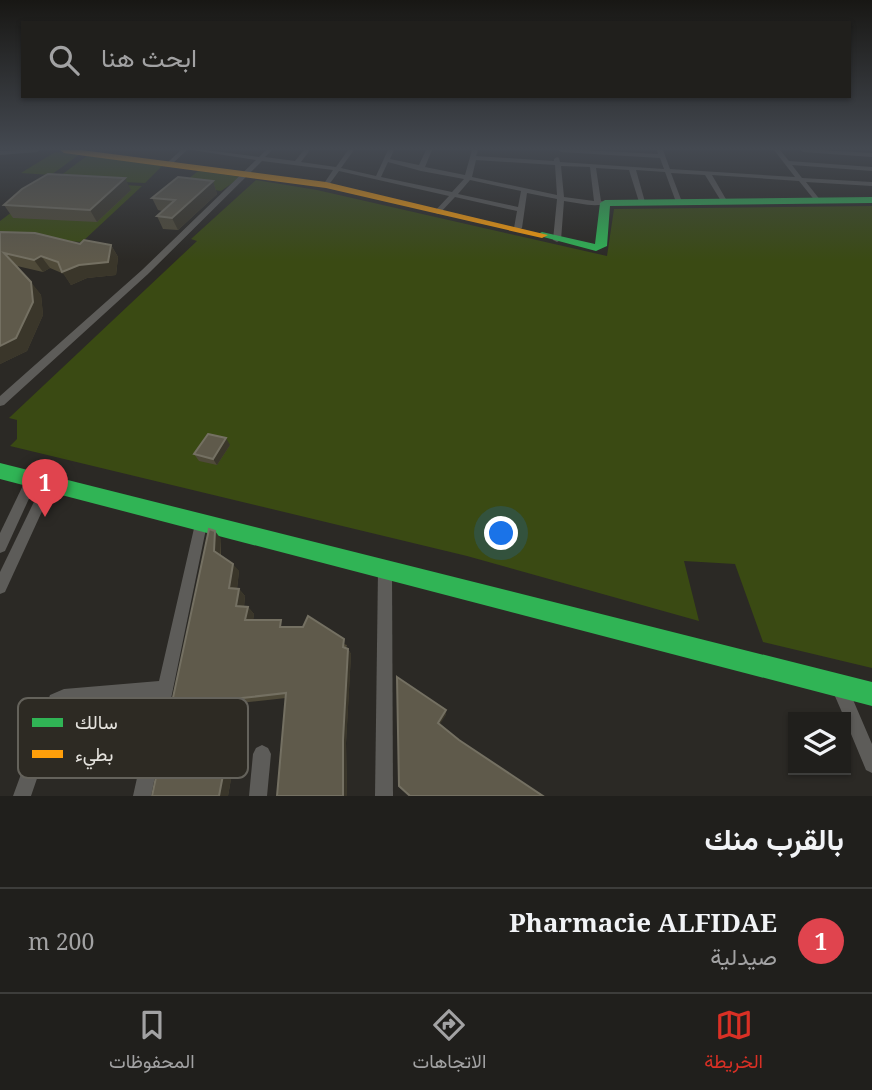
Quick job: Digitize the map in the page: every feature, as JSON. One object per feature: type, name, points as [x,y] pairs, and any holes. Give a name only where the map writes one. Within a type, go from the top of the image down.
[{"type":"street","points":[[0,401],[145,272],[233,187]]},
{"type":"street","points":[[335,187],[596,248],[601,246],[602,203],[598,187]]},
{"type":"street","points":[[420,187],[521,210]]},
{"type":"street","points":[[438,212],[459,187]]},
{"type":"street","points":[[510,187],[602,203],[872,200]]},
{"type":"street","points":[[557,240],[559,187]]},
{"type":"street","points":[[637,187],[642,202]]},
{"type":"street","points":[[673,187],[679,202]]},
{"type":"street","points":[[716,187],[724,201]]},
{"type":"street","points":[[805,187],[818,201]]},
{"type":"street","points":[[518,228],[524,190]]},
{"type":"street","points":[[0,471],[872,694]]},
{"type":"street","points":[[0,547],[41,481]]},
{"type":"street","points":[[0,587],[41,481]]},
{"type":"street","points":[[163,698],[201,524]]},
{"type":"street","points":[[384,796],[385,570]]},
{"type":"street","points":[[838,685],[872,764]]},
{"type":"street","points":[[62,698],[165,688]]},
{"type":"street","points":[[258,796],[262,754]]},
{"type":"street","points":[[22,796],[28,778]]},
{"type":"street","points":[[142,796],[146,778]]},
{"type":"green space","points":[[45,187],[141,187],[82,242],[0,237],[0,221]]},
{"type":"green space","points":[[195,187],[227,187],[221,191]]},
{"type":"green space","points":[[248,187],[300,187],[317,190],[607,256],[614,209],[872,206],[872,668],[763,642],[735,564],[684,561],[699,621],[467,556],[10,446],[17,439],[17,420],[9,418],[197,241],[191,239]]},
{"type":"building","points":[[115,187],[90,210],[4,205],[22,189]]},
{"type":"building","points":[[165,187],[206,187],[172,218],[157,216],[175,200],[152,198]]},
{"type":"building","points":[[0,232],[35,233],[80,244],[84,240],[111,245],[108,262],[79,265],[62,272],[58,262],[41,256],[34,260],[4,253],[31,282],[33,302],[16,338],[0,346]]},
{"type":"building","points":[[208,434],[226,438],[213,459],[194,454]]},
{"type":"building","points":[[209,529],[215,531],[214,551],[233,564],[229,588],[239,589],[236,606],[248,607],[245,620],[281,620],[280,627],[303,627],[308,616],[344,639],[343,647],[348,649],[343,796],[277,796],[286,693],[242,698],[173,698]]},
{"type":"building","points":[[397,677],[446,710],[438,723],[543,796],[410,796],[399,786]]},
{"type":"building","points":[[156,778],[222,778],[219,796],[152,796]]},
{"type":"traffic: fast","points":[[542,235],[596,248],[601,246],[605,203],[872,200]]},
{"type":"traffic: fast","points":[[0,471],[872,694]]},
{"type":"traffic: slow","points":[[335,187],[542,235]]},
{"type":"place","name":"Pharmacie ALFIDAE","points":[[45,517]]}]
